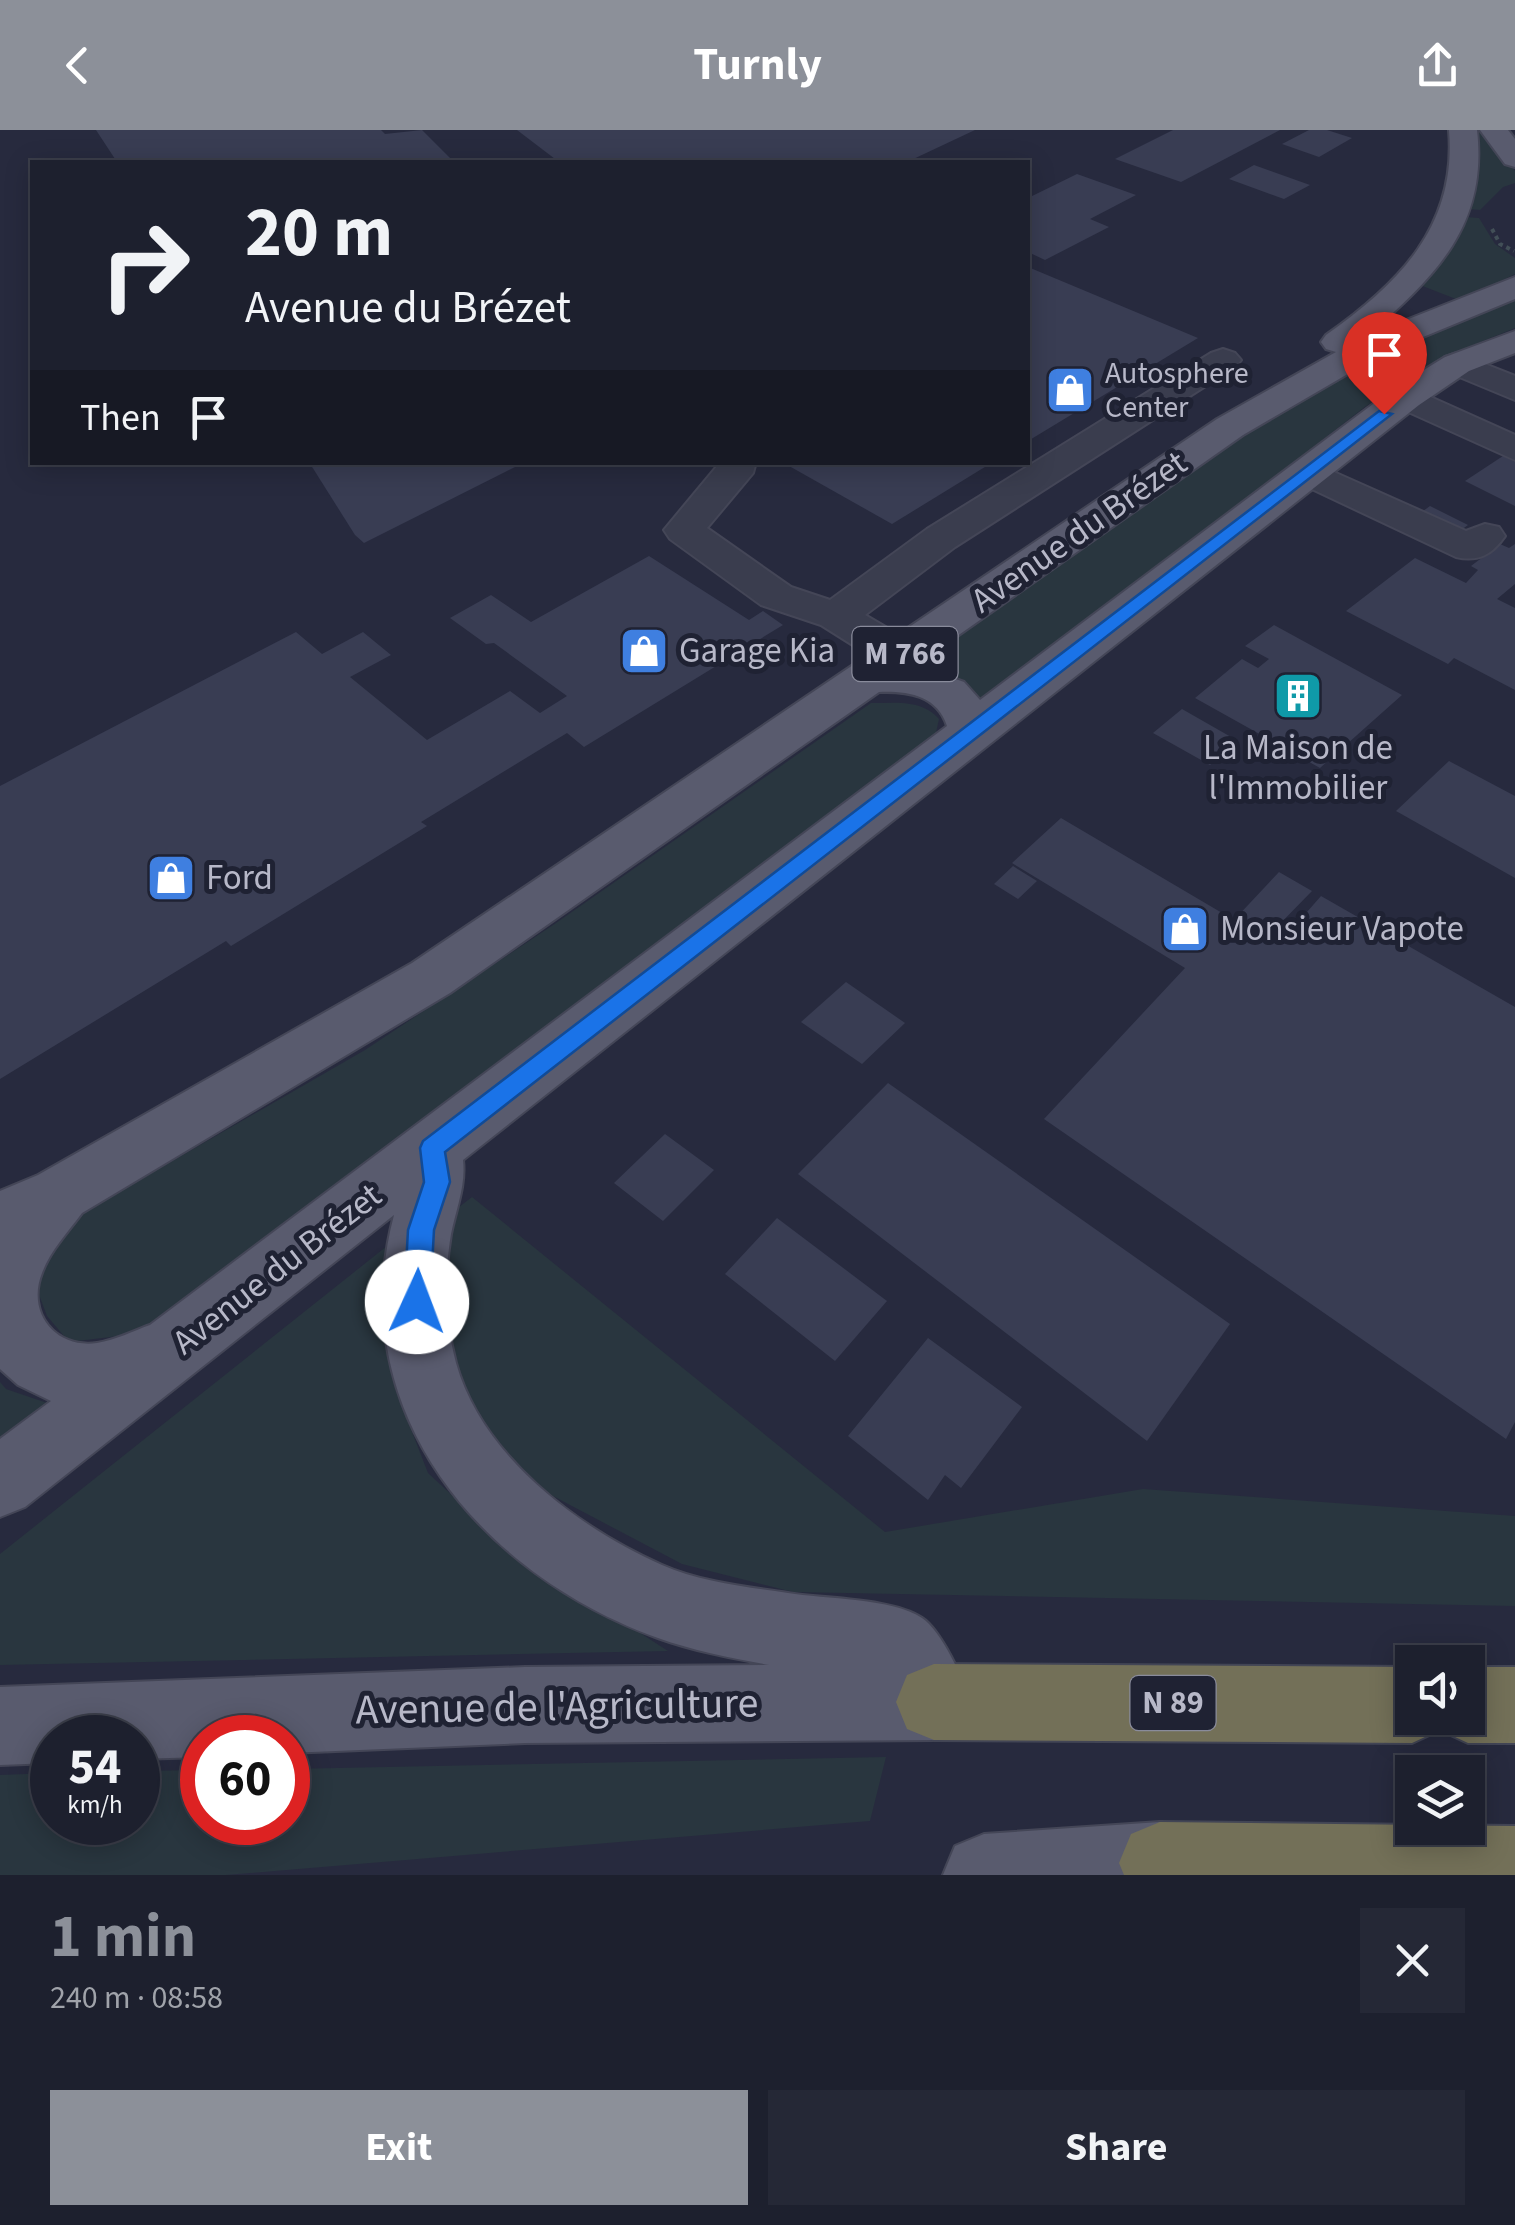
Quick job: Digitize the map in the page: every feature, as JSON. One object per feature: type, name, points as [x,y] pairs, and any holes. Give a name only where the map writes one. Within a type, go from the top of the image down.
[{"type":"highway","name":"N 89","points":[[934,1702],[1395,1704]]},
{"type":"highway","points":[[1485,1705],[1515,1705]]},
{"type":"highway","points":[[1160,1863],[1515,1867]]},
{"type":"main road","points":[[1286,393],[1310,361],[1352,333],[1429,261],[1459,211],[1468,160],[1463,130]]},
{"type":"main road","points":[[1494,130],[1515,158]]},
{"type":"main road","name":"Avenue du Brézet","points":[[0,1220],[60,1194],[431,978],[1181,461],[1286,393],[1370,347],[1515,287]]},
{"type":"main road","name":"Avenue du Brézet","points":[[0,1482],[1406,397],[1457,364],[1515,341]]},
{"type":"main road","points":[[887,666],[942,688],[969,716],[972,732]]},
{"type":"main road","points":[[432,1148],[437,1182],[421,1230],[417,1324],[423,1362],[443,1418],[472,1467],[520,1516],[576,1558],[654,1600],[751,1626],[898,1645],[934,1702]]},
{"type":"main road","points":[[60,1194],[22,1250],[6,1288],[10,1321],[22,1349],[52,1372],[92,1376],[178,1348]]},
{"type":"main road","name":"Avenue de l'Agriculture","points":[[0,1726],[525,1704],[934,1702]]},
{"type":"main road","points":[[984,1875],[1160,1863]]},
{"type":"lane","points":[[836,616],[941,538],[1223,360]]},
{"type":"lane","points":[[1457,364],[1515,390]]},
{"type":"lane","points":[[1406,397],[1515,449]]},
{"type":"lane","points":[[1115,430],[1181,461]]},
{"type":"lane","points":[[740,465],[684,530],[776,596],[836,616],[887,666]]},
{"type":"lane","points":[[1309,473],[1470,548],[1485,536]]},
{"type":"shaded area","points":[[1476,130],[1482,130],[1515,171],[1515,183],[1503,187],[1480,210],[1469,209]]},
{"type":"shaded area","points":[[1466,217],[1479,218],[1495,244],[1515,258],[1515,274],[1461,301],[1420,285]]},
{"type":"shaded area","points":[[1515,299],[1515,328],[1442,358],[1366,406],[986,702],[941,667],[924,661],[1135,508],[1281,411],[1434,330]]},
{"type":"shaded area","points":[[871,703],[925,708],[939,719],[935,737],[144,1333],[69,1342],[47,1316],[35,1284],[54,1236],[89,1209],[365,1050],[556,923]]},
{"type":"shaded area","points":[[472,1197],[885,1532],[1143,1489],[1515,1516],[1515,1606],[793,1592],[682,1564],[534,1486],[478,1419],[443,1350],[445,1218]]},
{"type":"shaded area","points":[[392,1242],[395,1388],[428,1473],[509,1548],[668,1651],[0,1665],[0,1554]]},
{"type":"shaded area","points":[[0,1382],[6,1389],[56,1406],[0,1448]]},
{"type":"shaded area","points":[[886,1757],[870,1821],[226,1875],[0,1875],[0,1775],[30,1774],[30,1845],[160,1845],[160,1771],[180,1770],[180,1845],[310,1845],[310,1769]]},
{"type":"building","points":[[96,130],[381,130],[385,134],[422,130],[452,160],[116,160]]},
{"type":"building","points":[[517,130],[975,130],[911,160],[556,160]]},
{"type":"building","points":[[1173,130],[1280,130],[1181,182],[1115,159]]},
{"type":"building","points":[[1309,130],[1327,130],[1352,138],[1319,157],[1282,144]]},
{"type":"building","points":[[1254,165],[1310,185],[1284,199],[1229,179]]},
{"type":"building","points":[[1077,174],[1136,195],[1090,219],[1109,227],[1045,260],[1030,253],[1030,197]]},
{"type":"building","name":"Autosphere Center","points":[[1030,268],[1198,338],[1030,440]]},
{"type":"building","points":[[1503,456],[1515,462],[1515,506],[1465,481]]},
{"type":"building","points":[[311,465],[519,465],[364,543]]},
{"type":"building","points":[[787,465],[988,465],[892,524]]},
{"type":"building","points":[[1430,506],[1468,525],[1457,533],[1419,514]]},
{"type":"building","points":[[1500,544],[1509,548],[1515,544],[1515,584],[1497,599],[1515,608],[1515,690],[1454,658],[1448,664],[1346,611],[1415,558],[1466,583],[1478,570],[1471,566]]},
{"type":"building","name":"Ford","points":[[649,556],[749,620],[763,611],[783,625],[584,747],[567,733],[421,822],[427,826],[231,946],[226,941],[0,1079],[0,786],[296,632],[322,654],[363,632],[391,655],[350,677],[427,740],[510,691],[540,713],[567,696],[494,643],[486,644],[450,618],[491,595],[531,622]]},
{"type":"building","name":"La Maison de l'Immobilier","points":[[1274,625],[1402,695],[1320,768],[1195,698],[1242,659],[1258,668],[1269,659],[1245,646]]},
{"type":"building","points":[[1182,709],[1238,741],[1210,765],[1153,733]]},
{"type":"building","points":[[1449,761],[1515,796],[1515,878],[1396,811]]},
{"type":"building","points":[[1061,818],[1234,920],[1279,872],[1312,891],[1266,938],[1278,945],[1321,896],[1515,1007],[1515,1422],[1506,1439],[1044,1119],[1185,968],[1012,863]]},
{"type":"building","points":[[1013,866],[1037,881],[1018,899],[994,884]]},
{"type":"building","points":[[846,982],[905,1023],[862,1064],[801,1022]]},
{"type":"building","points":[[888,1083],[1230,1324],[1147,1441],[798,1174]]},
{"type":"building","points":[[665,1134],[714,1170],[663,1221],[614,1183]]},
{"type":"building","points":[[777,1218],[887,1301],[835,1361],[725,1274]]},
{"type":"building","points":[[928,1338],[1022,1407],[961,1488],[945,1475],[928,1500],[848,1436]]},
{"type":"place","name":"Autosphere Center","points":[[1070,390]]},
{"type":"place","name":"Garage Kia","points":[[644,651]]},
{"type":"place","name":"La Maison de l'Immobilier","points":[[1298,696]]},
{"type":"place","name":"Ford","points":[[171,878]]},
{"type":"place","name":"Monsieur Vapote","points":[[1185,929]]},
{"type":"route","points":[[417,1302],[421,1230],[437,1182],[432,1148],[1384,414]]}]
